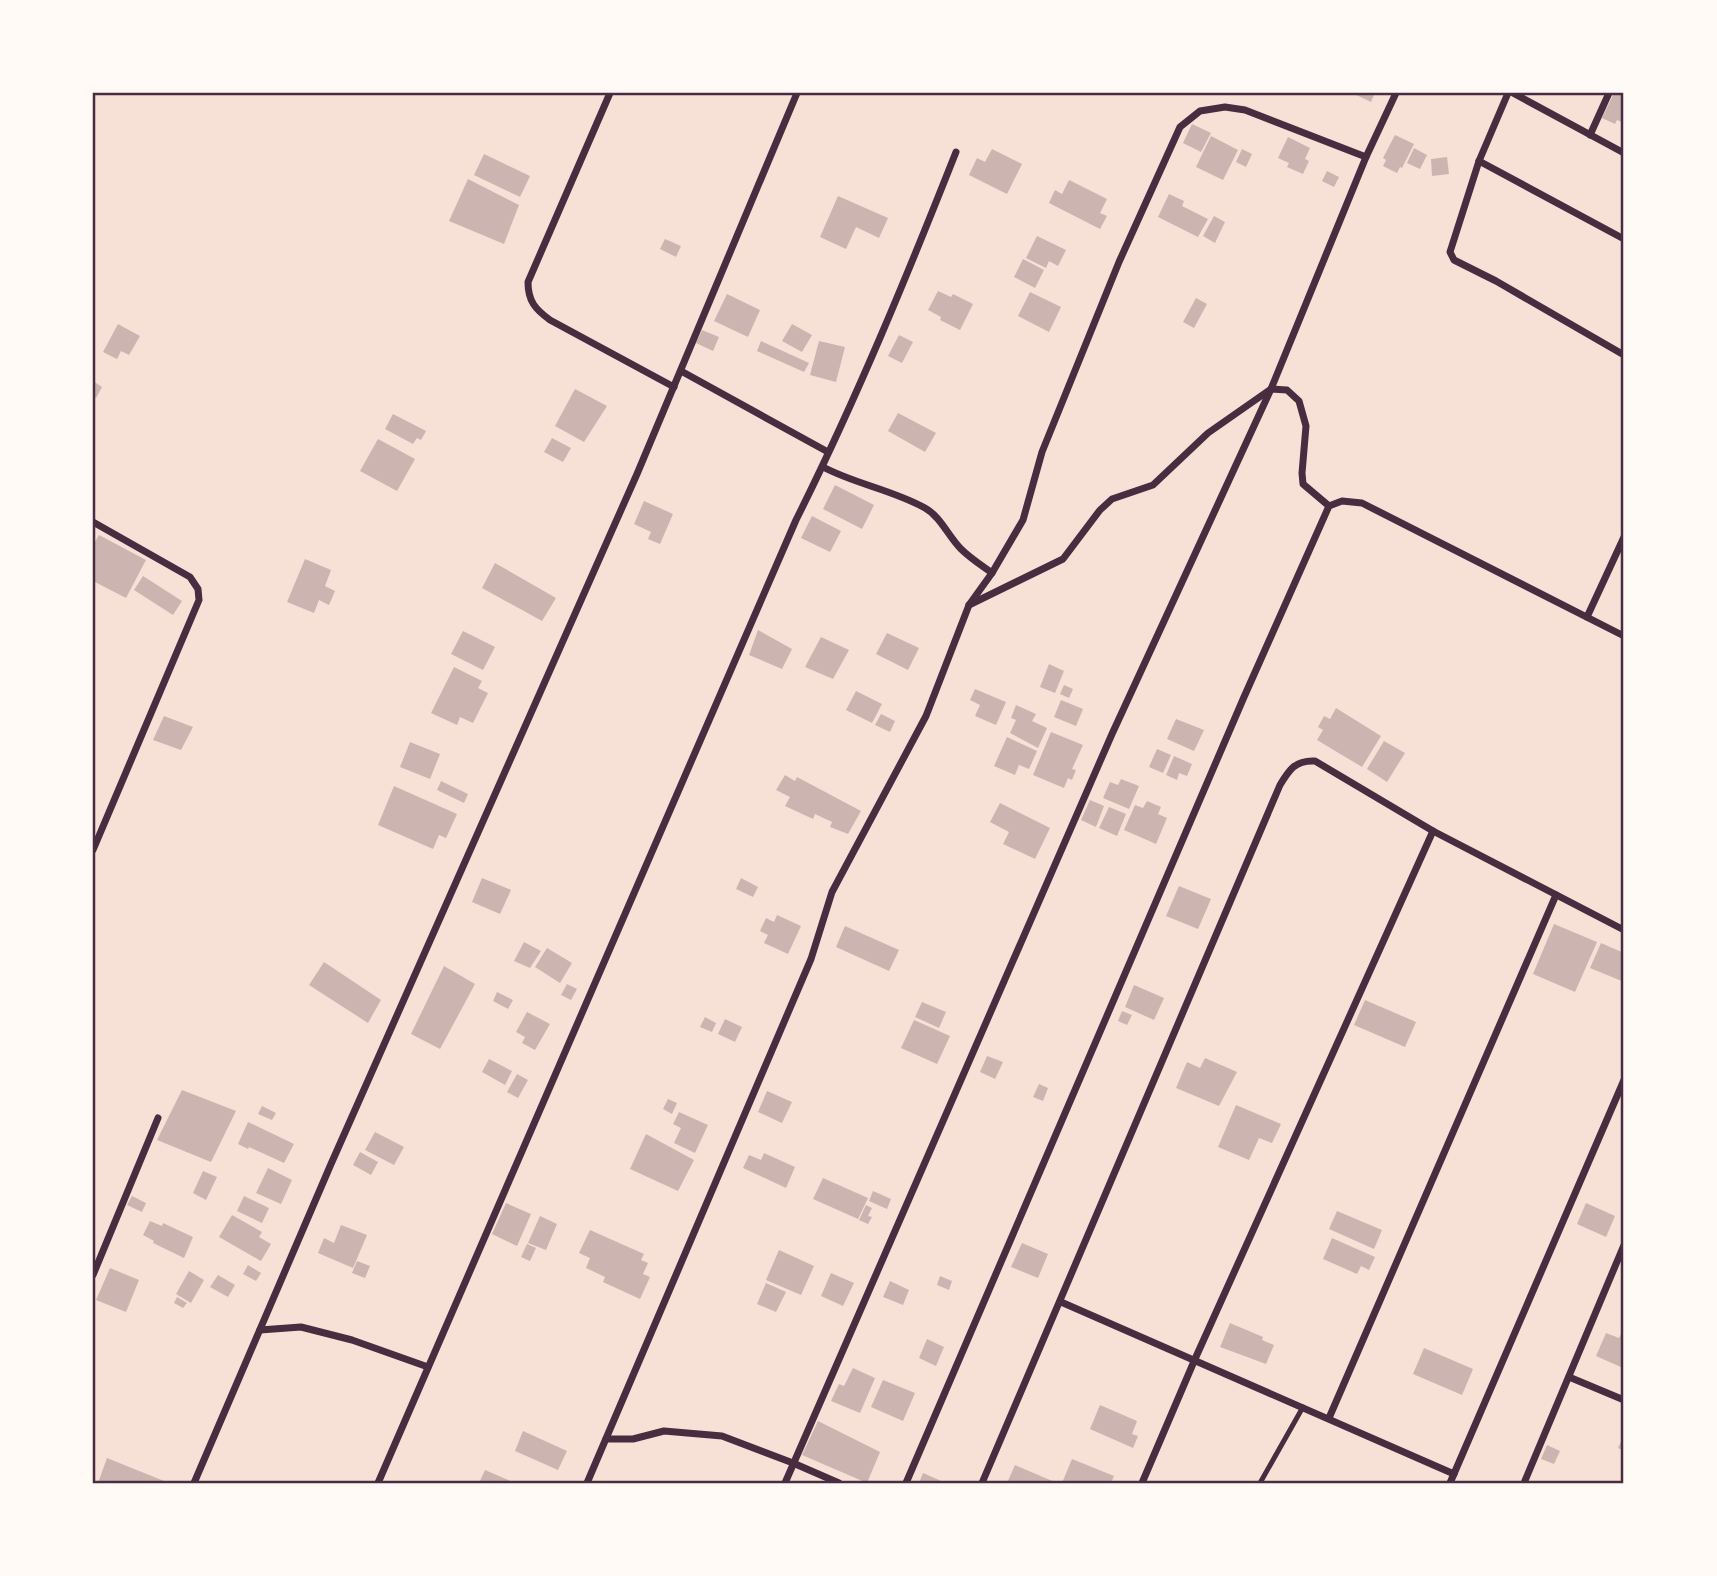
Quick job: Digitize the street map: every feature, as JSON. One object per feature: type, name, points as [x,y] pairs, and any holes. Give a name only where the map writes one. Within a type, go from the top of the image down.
[{"type":"street","points":[[610,93],[528,282],[528,294],[535,309],[550,320],[674,387]]},
{"type":"street","points":[[194,1483],[337,1151],[637,474],[797,93]]},
{"type":"street","points":[[785,1483],[1112,734],[1271,389],[1366,157],[1396,93]]},
{"type":"street","points":[[1624,153],[1510,93],[1479,161],[1450,252],[1454,260],[1624,355]]},
{"type":"street","points":[[1590,135],[1609,93]]},
{"type":"street","points":[[587,1483],[811,959],[832,892],[926,716],[969,605],[992,573],[1023,520],[1037,468],[1052,427],[1119,262],[1180,127],[1200,111],[1225,107],[1245,110],[1366,157]]},
{"type":"street","points":[[378,1483],[791,532],[912,263],[956,152]]},
{"type":"street","points":[[1479,161],[1624,239]]},
{"type":"street","points":[[681,371],[828,452]]},
{"type":"street","points":[[969,605],[1063,559],[1100,510],[1112,499],[1153,485],[1208,433],[1271,389],[1287,390],[1299,401],[1306,426],[1303,484],[1329,506]]},
{"type":"street","points":[[822,467],[927,509],[936,516],[961,549],[992,573]]},
{"type":"street","points":[[906,1483],[1244,697],[1329,506],[1342,501],[1362,503],[1624,636]]},
{"type":"street","points":[[93,522],[190,577],[198,589],[199,600],[93,850]]},
{"type":"street","points":[[1587,617],[1624,537]]},
{"type":"street","points":[[982,1483],[1280,785],[1295,765],[1300,761],[1315,761],[1433,831],[1624,930]]},
{"type":"street","points":[[1142,1483],[1195,1359],[1433,831]]},
{"type":"street","points":[[1329,1418],[1556,895]]},
{"type":"street","points":[[1450,1483],[1624,1080]]},
{"type":"street","points":[[93,1275],[158,1118]]},
{"type":"street","points":[[1524,1483],[1624,1245]]},
{"type":"street","points":[[1061,1302],[1454,1474]]},
{"type":"street","points":[[260,1330],[301,1327],[352,1340],[428,1367]]},
{"type":"street","points":[[1569,1377],[1624,1400]]},
{"type":"street","points":[[606,1439],[633,1439],[664,1431],[722,1436],[838,1483]]},
{"type":"lane","points":[[1260,1483],[1303,1407]]},
{"type":"building","points":[[1352,93],[1375,93],[1371,102]]},
{"type":"building","points":[[1614,93],[1624,93],[1624,123],[1617,120],[1615,124],[1602,118]]},
{"type":"building","points":[[1192,124],[1211,133],[1201,152],[1183,143]]},
{"type":"building","points":[[1395,135],[1414,144],[1397,173],[1383,166],[1386,160],[1383,158]]},
{"type":"building","points":[[1211,136],[1238,150],[1223,180],[1196,167]]},
{"type":"building","points":[[1288,137],[1310,148],[1305,159],[1309,161],[1303,174],[1287,167],[1289,163],[1278,158]]},
{"type":"building","points":[[1414,148],[1427,155],[1420,169],[1407,163]]},
{"type":"building","points":[[992,149],[1022,164],[1007,194],[969,175],[977,158],[985,162]]},
{"type":"building","points":[[1242,149],[1252,154],[1246,167],[1236,162]]},
{"type":"building","points":[[484,154],[530,176],[520,197],[474,175]]},
{"type":"building","points":[[1447,157],[1449,174],[1432,176],[1431,159]]},
{"type":"building","points":[[1327,171],[1339,177],[1334,187],[1322,181]]},
{"type":"building","points":[[468,179],[519,205],[504,244],[449,221]]},
{"type":"building","points":[[1069,180],[1107,199],[1100,213],[1107,216],[1100,229],[1049,203],[1055,190],[1062,194]]},
{"type":"building","points":[[1169,194],[1184,201],[1182,206],[1208,219],[1198,237],[1158,217]]},
{"type":"building","points":[[838,196],[888,218],[879,238],[856,227],[846,249],[820,237]]},
{"type":"building","points":[[1214,216],[1225,222],[1215,243],[1203,236]]},
{"type":"building","points":[[1037,236],[1066,250],[1058,266],[1049,261],[1046,268],[1026,258]]},
{"type":"building","points":[[665,239],[681,246],[676,257],[660,249]]},
{"type":"building","points":[[1023,259],[1044,270],[1035,288],[1014,277]]},
{"type":"building","points":[[938,291],[951,297],[953,294],[973,304],[960,330],[940,320],[941,317],[928,310]]},
{"type":"building","points":[[1030,292],[1061,307],[1049,332],[1018,316]]},
{"type":"building","points":[[727,294],[760,310],[748,337],[714,321]]},
{"type":"building","points":[[1196,298],[1207,304],[1194,328],[1183,322]]},
{"type":"building","points":[[118,324],[140,336],[129,355],[121,351],[117,359],[103,352]]},
{"type":"building","points":[[792,324],[812,335],[802,352],[782,341]]},
{"type":"building","points":[[702,330],[719,337],[713,351],[696,343]]},
{"type":"building","points":[[899,335],[913,342],[902,363],[888,356]]},
{"type":"building","points":[[761,341],[809,363],[804,372],[757,351]]},
{"type":"building","points":[[819,341],[845,347],[836,382],[810,375]]},
{"type":"building","points":[[93,381],[102,387],[96,398],[93,396]]},
{"type":"building","points":[[575,389],[607,406],[584,442],[555,426]]},
{"type":"building","points":[[898,413],[936,433],[925,452],[888,431]]},
{"type":"building","points":[[393,414],[426,431],[421,440],[417,438],[413,444],[385,429]]},
{"type":"building","points":[[552,438],[571,448],[563,462],[544,452]]},
{"type":"building","points":[[378,439],[415,459],[397,491],[360,471]]},
{"type":"building","points":[[835,485],[874,505],[862,529],[823,509]]},
{"type":"building","points":[[644,501],[673,514],[660,544],[648,539],[651,532],[634,524]]},
{"type":"building","points":[[812,516],[841,531],[830,552],[801,538]]},
{"type":"building","points":[[99,535],[146,560],[126,598],[93,581],[93,545]]},
{"type":"building","points":[[305,559],[331,570],[325,586],[335,591],[329,605],[319,600],[314,613],[287,602]]},
{"type":"building","points":[[495,563],[556,598],[542,621],[482,588]]},
{"type":"building","points":[[143,576],[182,601],[173,615],[134,590]]},
{"type":"building","points":[[758,630],[792,649],[782,669],[749,655]]},
{"type":"building","points":[[463,631],[495,647],[483,670],[451,654]]},
{"type":"building","points":[[887,633],[919,648],[908,670],[876,654]]},
{"type":"building","points":[[821,637],[849,650],[833,679],[805,667]]},
{"type":"building","points":[[1049,664],[1064,671],[1055,693],[1040,687]]},
{"type":"building","points":[[454,667],[482,681],[478,688],[488,693],[473,723],[460,717],[457,725],[431,713]]},
{"type":"building","points":[[1064,685],[1073,689],[1069,698],[1060,694]]},
{"type":"building","points":[[975,689],[1006,702],[996,725],[975,716],[980,705],[970,700]]},
{"type":"building","points":[[856,691],[882,704],[872,723],[846,710]]},
{"type":"building","points":[[1061,700],[1083,709],[1076,726],[1054,717]]},
{"type":"building","points":[[1016,705],[1036,714],[1032,721],[1047,728],[1038,748],[1010,733],[1016,720],[1011,718]]},
{"type":"building","points":[[1336,708],[1381,736],[1362,767],[1317,740],[1323,730],[1318,727],[1324,716],[1330,719]]},
{"type":"building","points":[[881,714],[895,721],[890,732],[875,725]]},
{"type":"building","points":[[164,716],[193,727],[181,750],[153,740]]},
{"type":"building","points":[[1176,719],[1204,730],[1194,751],[1167,739]]},
{"type":"building","points":[[1051,732],[1083,745],[1072,769],[1076,770],[1072,780],[1068,778],[1064,788],[1033,775]]},
{"type":"building","points":[[1007,737],[1037,751],[1029,769],[1019,765],[1015,775],[994,766]]},
{"type":"building","points":[[1384,741],[1405,753],[1387,782],[1367,769]]},
{"type":"building","points":[[410,742],[440,754],[430,779],[400,767]]},
{"type":"building","points":[[1157,749],[1171,755],[1163,773],[1149,767]]},
{"type":"building","points":[[1174,756],[1192,764],[1187,776],[1179,773],[1177,780],[1166,775]]},
{"type":"building","points":[[785,775],[795,781],[797,777],[861,811],[848,834],[830,827],[832,822],[815,814],[813,819],[785,806],[790,797],[776,790]]},
{"type":"building","points":[[1121,779],[1139,786],[1129,809],[1103,798],[1110,782],[1118,785]]},
{"type":"building","points":[[441,781],[468,794],[464,803],[437,790]]},
{"type":"building","points":[[394,786],[457,814],[446,838],[439,835],[433,849],[378,825]]},
{"type":"building","points":[[1090,800],[1104,806],[1096,827],[1081,820]]},
{"type":"building","points":[[1147,801],[1161,807],[1158,814],[1167,818],[1156,844],[1124,830],[1135,805],[1143,808]]},
{"type":"building","points":[[1000,803],[1050,828],[1035,859],[1003,844],[1009,832],[990,822]]},
{"type":"building","points":[[1109,807],[1126,814],[1117,836],[1099,828]]},
{"type":"building","points":[[482,878],[511,890],[500,914],[472,902]]},
{"type":"building","points":[[741,878],[758,887],[753,897],[736,889]]},
{"type":"building","points":[[1179,886],[1211,899],[1198,929],[1166,916]]},
{"type":"building","points":[[777,915],[801,926],[788,954],[764,943],[768,935],[760,931],[766,918],[774,922]]},
{"type":"building","points":[[1554,924],[1597,942],[1575,992],[1533,974]]},
{"type":"building","points":[[845,926],[899,950],[889,971],[836,947]]},
{"type":"building","points":[[524,942],[541,951],[530,968],[514,961]]},
{"type":"building","points":[[1601,943],[1624,953],[1624,982],[1590,968]]},
{"type":"building","points":[[547,948],[572,963],[560,983],[535,967]]},
{"type":"building","points":[[324,962],[381,1000],[368,1023],[309,985]]},
{"type":"building","points":[[444,966],[475,984],[440,1049],[411,1034]]},
{"type":"building","points":[[567,984],[577,989],[571,1000],[561,995]]},
{"type":"building","points":[[1134,985],[1164,998],[1154,1020],[1125,1007]]},
{"type":"building","points":[[497,992],[513,1000],[508,1009],[493,1001]]},
{"type":"building","points":[[1365,1000],[1416,1022],[1405,1047],[1354,1025]]},
{"type":"building","points":[[922,1002],[946,1012],[939,1028],[915,1017]]},
{"type":"building","points":[[1122,1011],[1132,1015],[1127,1025],[1118,1021]]},
{"type":"building","points":[[527,1012],[550,1024],[535,1050],[522,1043],[525,1037],[516,1032]]},
{"type":"building","points":[[705,1017],[716,1023],[712,1032],[700,1027]]},
{"type":"building","points":[[725,1019],[742,1027],[735,1042],[718,1034]]},
{"type":"building","points":[[914,1020],[950,1036],[937,1064],[901,1048]]},
{"type":"building","points":[[987,1056],[1003,1062],[995,1079],[980,1072]]},
{"type":"building","points":[[1205,1058],[1237,1072],[1219,1106],[1176,1088],[1187,1062],[1200,1068]]},
{"type":"building","points":[[489,1059],[512,1071],[505,1085],[482,1072]]},
{"type":"building","points":[[517,1074],[528,1080],[518,1098],[507,1092]]},
{"type":"building","points":[[1039,1084],[1048,1088],[1043,1101],[1033,1097]]},
{"type":"building","points":[[182,1090],[236,1111],[211,1162],[157,1140]]},
{"type":"building","points":[[767,1091],[792,1102],[782,1123],[758,1112]]},
{"type":"building","points":[[668,1099],[677,1103],[672,1114],[663,1109]]},
{"type":"building","points":[[1236,1105],[1281,1124],[1272,1143],[1259,1138],[1249,1160],[1218,1147]]},
{"type":"building","points":[[262,1106],[276,1113],[272,1120],[258,1114]]},
{"type":"building","points":[[679,1112],[708,1125],[695,1153],[674,1143],[681,1128],[673,1124]]},
{"type":"building","points":[[248,1122],[294,1144],[284,1163],[238,1144]]},
{"type":"building","points":[[375,1132],[404,1147],[394,1165],[365,1150]]},
{"type":"building","points":[[646,1134],[694,1160],[678,1191],[630,1169]]},
{"type":"building","points":[[360,1152],[378,1162],[371,1175],[353,1165]]},
{"type":"building","points":[[764,1153],[795,1167],[786,1188],[743,1168],[749,1155],[761,1160]]},
{"type":"building","points":[[268,1168],[292,1180],[281,1204],[256,1193]]},
{"type":"building","points":[[203,1171],[217,1177],[206,1200],[193,1193]]},
{"type":"building","points":[[823,1178],[868,1198],[858,1219],[813,1199]]},
{"type":"building","points":[[873,1191],[891,1199],[887,1209],[869,1201]]},
{"type":"building","points":[[132,1196],[146,1203],[142,1212],[127,1205]]},
{"type":"building","points":[[244,1196],[269,1208],[262,1223],[237,1211]]},
{"type":"building","points":[[506,1203],[531,1214],[517,1246],[492,1234]]},
{"type":"building","points":[[1586,1203],[1615,1216],[1606,1237],[1577,1224]]},
{"type":"building","points":[[866,1205],[872,1208],[868,1216],[872,1217],[868,1224],[859,1220]]},
{"type":"building","points":[[1337,1211],[1382,1230],[1374,1249],[1329,1229]]},
{"type":"building","points":[[232,1215],[262,1232],[259,1237],[271,1244],[261,1261],[219,1237]]},
{"type":"building","points":[[540,1216],[557,1224],[546,1250],[528,1243]]},
{"type":"building","points":[[150,1221],[162,1226],[163,1223],[193,1237],[184,1258],[143,1235]]},
{"type":"building","points":[[341,1225],[367,1235],[353,1268],[318,1253],[324,1238],[334,1243]]},
{"type":"building","points":[[590,1230],[644,1254],[641,1260],[648,1263],[643,1274],[650,1277],[640,1299],[603,1282],[605,1277],[586,1268],[590,1258],[579,1253]]},
{"type":"building","points":[[1332,1238],[1375,1257],[1369,1270],[1361,1266],[1357,1274],[1323,1259]]},
{"type":"building","points":[[1022,1243],[1048,1254],[1038,1278],[1011,1267]]},
{"type":"building","points":[[527,1244],[536,1248],[530,1261],[521,1257]]},
{"type":"building","points":[[779,1250],[814,1266],[801,1295],[766,1280]]},
{"type":"building","points":[[357,1261],[370,1266],[365,1278],[352,1273]]},
{"type":"building","points":[[248,1265],[261,1273],[256,1281],[243,1274]]},
{"type":"building","points":[[110,1268],[139,1280],[126,1312],[96,1300]]},
{"type":"building","points":[[189,1271],[204,1280],[191,1303],[176,1294]]},
{"type":"building","points":[[831,1273],[854,1283],[843,1306],[821,1296]]},
{"type":"building","points":[[218,1275],[235,1285],[228,1297],[210,1287]]},
{"type":"building","points":[[940,1276],[952,1281],[949,1290],[937,1285]]},
{"type":"building","points":[[890,1281],[909,1290],[903,1305],[883,1297]]},
{"type":"building","points":[[766,1283],[786,1292],[776,1312],[757,1304]]},
{"type":"building","points":[[177,1297],[187,1303],[183,1308],[174,1303]]},
{"type":"building","points":[[1230,1323],[1263,1337],[1262,1340],[1274,1345],[1266,1364],[1220,1347]]},
{"type":"building","points":[[1622,1332],[1623,1368],[1596,1356],[1606,1333],[1619,1338]]},
{"type":"building","points":[[927,1339],[944,1347],[936,1366],[919,1358]]},
{"type":"building","points":[[1424,1348],[1473,1369],[1462,1395],[1413,1374]]},
{"type":"building","points":[[853,1368],[875,1378],[860,1413],[831,1401],[839,1384],[844,1386]]},
{"type":"building","points":[[883,1380],[915,1393],[903,1421],[871,1407]]},
{"type":"building","points":[[1100,1405],[1137,1421],[1132,1434],[1138,1436],[1133,1448],[1090,1429]]},
{"type":"building","points":[[818,1421],[880,1452],[867,1483],[802,1455]]},
{"type":"building","points":[[523,1431],[567,1451],[558,1470],[515,1451]]},
{"type":"building","points":[[1624,1435],[1624,1451],[1618,1448]]},
{"type":"building","points":[[1547,1445],[1560,1451],[1554,1464],[1541,1459]]},
{"type":"building","points":[[107,1458],[169,1483],[98,1483]]},
{"type":"building","points":[[1072,1459],[1114,1476],[1111,1483],[1062,1483]]},
{"type":"building","points":[[1015,1465],[1057,1483],[1007,1483]]},
{"type":"building","points":[[485,1470],[515,1483],[479,1483]]},
{"type":"building","points":[[923,1473],[946,1483],[919,1483]]}]
